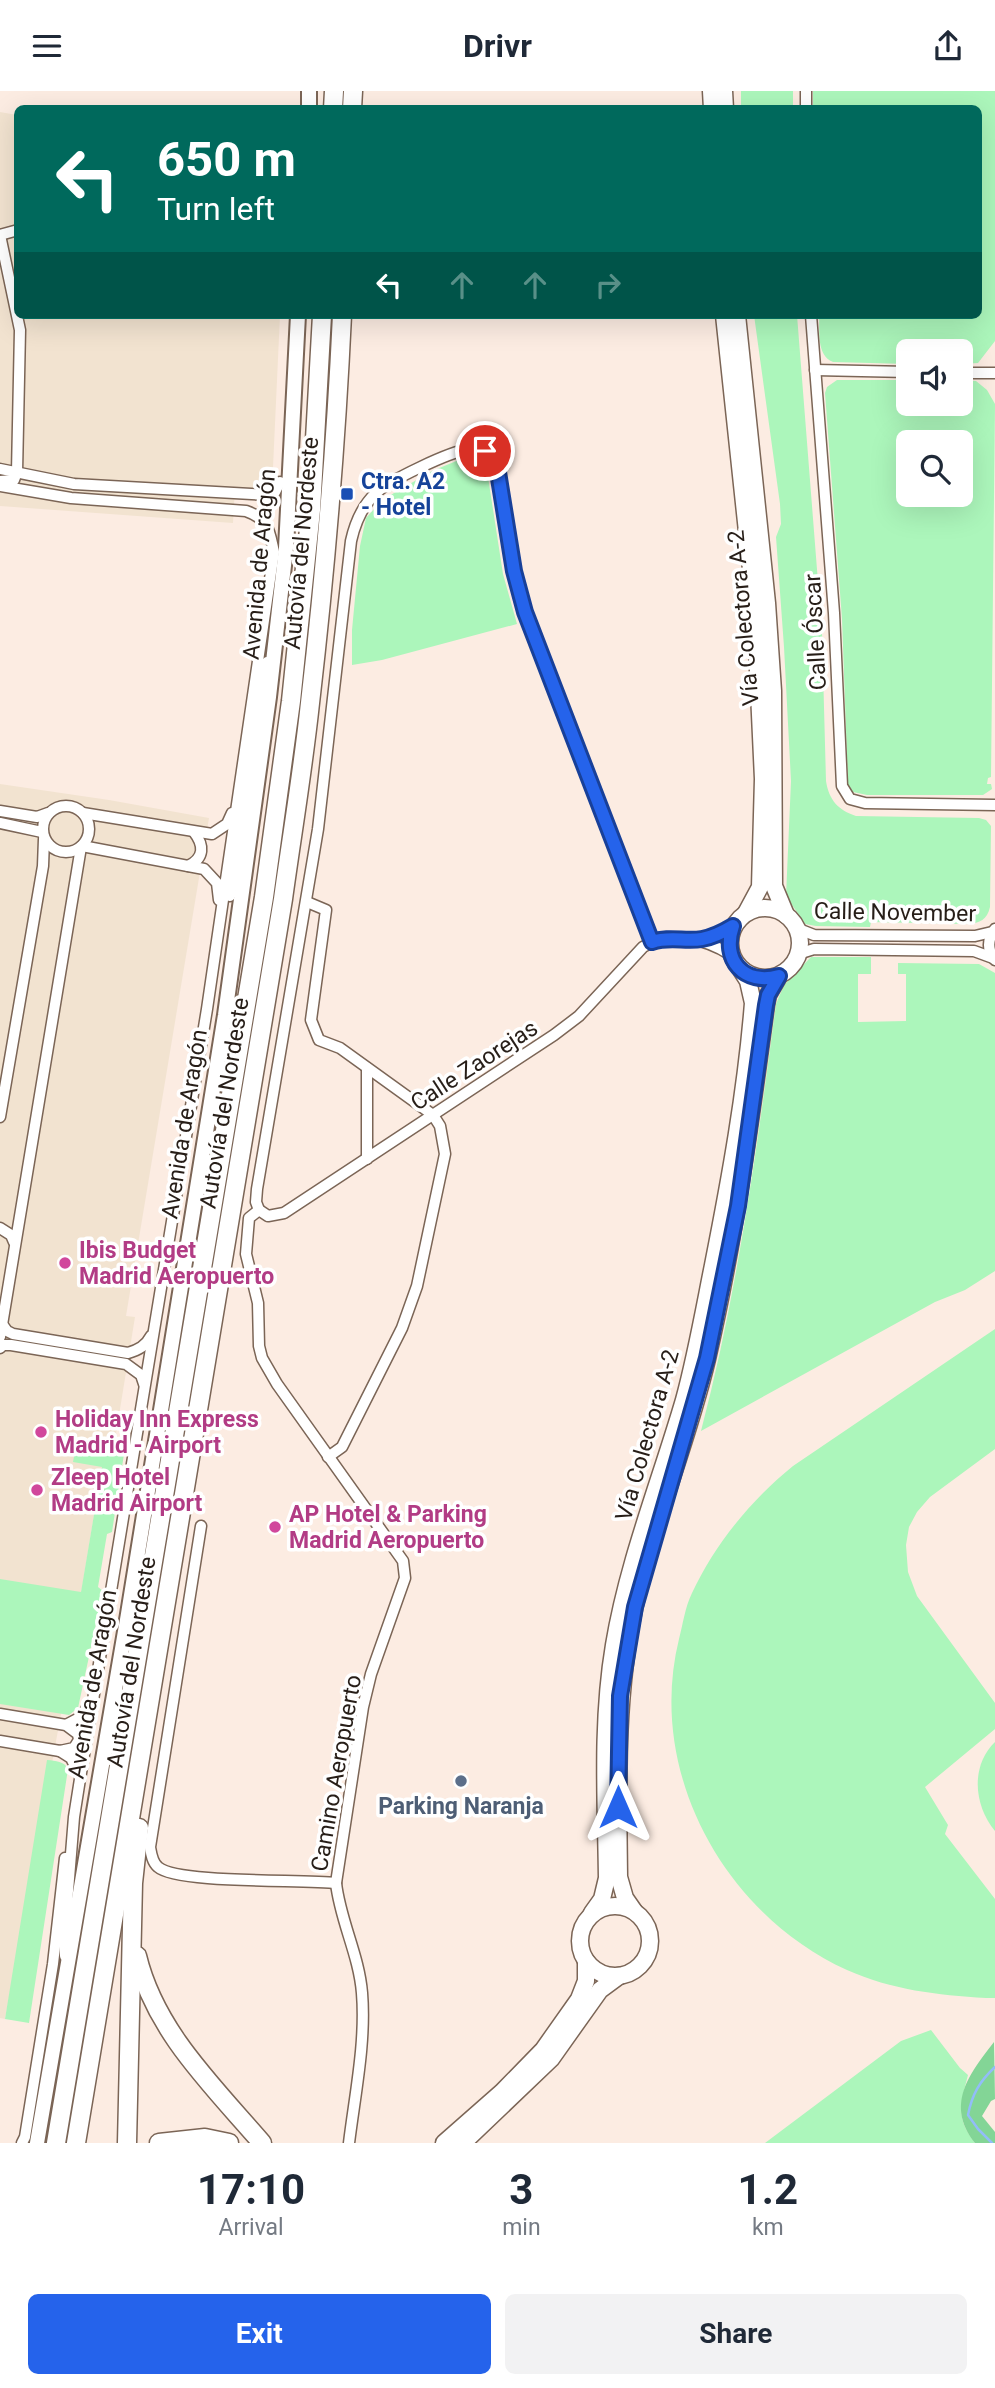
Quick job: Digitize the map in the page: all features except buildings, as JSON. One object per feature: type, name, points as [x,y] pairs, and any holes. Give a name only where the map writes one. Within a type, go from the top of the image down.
[{"type":"highway","name":"Autovía del Nordeste","points":[[56,2143],[264,897],[291,701],[311,510],[322,319]]},
{"type":"highway","name":"Autovía del Nordeste","points":[[76,2143],[281,912],[310,705],[330,512],[342,319]]},
{"type":"highway","points":[[128,2137],[133,1883],[163,1620]]},
{"type":"highway","points":[[133,1883],[136,1950],[142,1977],[156,2010],[197,2068],[262,2143]]},
{"type":"highway","points":[[159,2143],[205,2138],[229,2143]]},
{"type":"highway","points":[[177,2139],[210,2143]]},
{"type":"main road","name":"Vía Colectora A-2","points":[[724,319],[755,607],[763,779],[760,887],[746,913]]},
{"type":"main road","name":"Vía Colectora A-2","points":[[737,319],[767,603],[775,776],[774,886],[791,922]]},
{"type":"main road","points":[[762,908],[779,911],[791,922],[799,936],[798,954],[794,963],[779,976],[759,979],[741,970],[731,955],[729,946],[733,926],[746,913],[762,908]]},
{"type":"main road","name":"Vía Colectora A-2","points":[[592,1913],[602,1899],[607,1878],[605,1737],[614,1645],[635,1555],[692,1367],[725,1204],[753,1003],[748,981],[741,970]]},
{"type":"main road","name":"Vía Colectora A-2","points":[[635,1910],[625,1898],[619,1877],[618,1737],[620,1696],[627,1648],[647,1559],[707,1358],[740,1193],[766,1005],[768,995],[779,976]]},
{"type":"main road","points":[[444,2143],[502,2092],[542,2050],[579,1999],[586,1981],[586,1961],[580,1948],[580,1932],[592,1913],[610,1905],[635,1910],[648,1926],[650,1934],[649,1951],[641,1965],[600,1990],[551,2059],[463,2143]]},
{"type":"main road","points":[[586,1961],[604,1975],[619,1976]]},
{"type":"street","points":[[0,235],[14,302]]},
{"type":"street","points":[[0,481],[15,480],[16,472],[20,330],[18,319]]},
{"type":"street","name":"Avenida de Aragón","points":[[37,2143],[128,1614],[225,1015],[269,698],[299,319]]},
{"type":"street","name":"Calle Óscar","points":[[811,319],[834,613],[842,786],[850,799],[865,803],[995,805]]},
{"type":"street","points":[[995,368],[995,380]]},
{"type":"street","points":[[815,370],[896,372]]},
{"type":"street","points":[[973,373],[994,373]]},
{"type":"street","points":[[259,1210],[256,1202],[257,1189],[318,829],[348,564],[356,522],[374,494],[388,484],[467,449],[485,451],[497,466],[514,571],[525,612],[652,942],[662,939],[701,940],[718,935],[733,926]]},
{"type":"street","points":[[0,469],[74,484],[268,495],[275,492],[280,482]]},
{"type":"street","points":[[0,487],[71,498],[246,511],[257,515],[266,523],[280,550],[237,858],[207,1009]]},
{"type":"street","points":[[22,2143],[53,1964],[65,1857],[74,1817],[155,1326],[207,1009],[238,796],[280,550]]},
{"type":"street","points":[[0,811],[37,817],[66,806],[83,813],[212,834],[227,824],[238,796]]},
{"type":"street","points":[[0,1117],[43,866],[45,819],[49,813]]},
{"type":"street","points":[[0,1337],[82,847],[89,834],[83,813]]},
{"type":"street","points":[[0,823],[43,835],[48,845],[61,852],[75,851],[82,847],[204,869],[217,883],[219,893],[216,946]]},
{"type":"street","points":[[188,866],[200,856],[202,848],[201,841],[194,832]]},
{"type":"street","points":[[307,902],[326,910],[311,1020],[315,1034],[319,1041],[340,1048],[433,1115],[440,1126],[445,1154],[417,1286],[402,1328],[342,1447],[328,1457]]},
{"type":"street","name":"Calle November","points":[[791,922],[814,935],[975,936],[994,930]]},
{"type":"street","points":[[994,930],[988,945],[994,959]]},
{"type":"street","points":[[701,940],[731,955]]},
{"type":"street","name":"Calle Zaorejas","points":[[259,1210],[268,1216],[284,1213],[567,1026],[643,947],[652,942]]},
{"type":"street","name":"Calle November","points":[[798,954],[814,949],[974,951],[994,959]]},
{"type":"street","points":[[367,1068],[368,1159]]},
{"type":"street","name":"Camino Aeropuerto","points":[[259,1210],[249,1219],[246,1254],[258,1303],[259,1346],[262,1358],[277,1384],[406,1568],[405,1578],[367,1688],[336,1883],[356,1959],[362,1994],[361,2041],[349,2143]]},
{"type":"street","points":[[0,1228],[11,1235],[14,1243]]},
{"type":"street","points":[[2,1324],[13,1334],[128,1353],[148,1342],[155,1326]]},
{"type":"street","points":[[0,1348],[11,1345],[126,1364],[141,1375],[145,1386]]},
{"type":"street","points":[[201,1526],[150,1847],[152,1857],[157,1866],[168,1872],[242,1881],[309,1880],[336,1883]]},
{"type":"street","points":[[66,1725],[83,1716],[94,1693]]},
{"type":"street","points":[[0,1714],[66,1725],[78,1734],[79,1740],[74,1748],[61,1751],[0,1741]]},
{"type":"street","points":[[61,1751],[78,1768],[80,1779]]},
{"type":"street","points":[[66,1969],[64,1940],[74,1817]]},
{"type":"shaded area","points":[[0,112],[14,114],[14,319],[280,319],[272,489],[235,487],[233,523],[0,506]]},
{"type":"shaded area","points":[[0,784],[209,818],[126,1316],[135,1317],[113,1452],[102,1467],[61,1714],[5,2019],[0,2018]]},
{"type":"green space","points":[[741,91],[793,91],[793,105],[741,105]]},
{"type":"green space","points":[[813,91],[995,91],[995,341],[978,363],[973,363],[973,339],[896,339],[896,364],[833,362],[821,348],[819,319],[982,319],[982,105],[813,105]]},
{"type":"green space","points":[[755,319],[797,319],[822,633],[826,781],[829,794],[839,807],[856,816],[986,820],[991,826],[990,907],[985,918],[979,922],[871,922],[870,927],[816,926],[805,924],[786,896],[791,781],[776,537],[781,524]]},
{"type":"green space","points":[[837,380],[896,380],[896,416],[973,416],[973,381],[987,390],[995,404],[991,777],[988,778],[987,784],[991,784],[992,789],[983,795],[867,795],[853,792],[848,784],[842,619],[825,393],[827,387]]},
{"type":"green space","points":[[471,455],[482,459],[488,477],[503,574],[517,624],[382,660],[352,665],[352,630],[360,546],[366,518],[382,500],[432,471]]},
{"type":"green space","points":[[811,957],[871,957],[871,974],[858,974],[858,1022],[906,1021],[906,974],[898,974],[898,963],[979,964],[995,973],[995,1271],[965,1290],[935,1302],[701,1431],[736,1272],[776,1004],[784,985]]},
{"type":"green space","points":[[995,1329],[995,1449],[930,1497],[909,1527],[906,1545],[908,1572],[917,1596],[995,1703],[995,1729],[925,1787],[948,1825],[945,1834],[995,1899],[995,1998],[986,1998],[915,1990],[864,1977],[803,1945],[764,1913],[731,1876],[704,1833],[685,1787],[674,1739],[672,1689],[679,1639],[690,1598],[723,1540],[749,1508],[793,1466]]},
{"type":"green space","points":[[76,1446],[124,1454],[112,1532],[107,1534],[98,1587],[103,1591],[78,1708],[69,1715],[0,1704],[0,1579],[81,1592],[102,1467],[73,1462]]},
{"type":"green space","points":[[995,1742],[995,1831],[979,1798],[978,1774],[987,1752]]},
{"type":"green space","points":[[47,1760],[62,1763],[68,1769],[29,2023],[5,2019]]},
{"type":"green space","points":[[931,2030],[968,2075],[961,2110],[964,2126],[975,2143],[765,2143],[901,2041]]},
{"type":"green space","points":[[994,2042],[995,2099],[982,2116],[995,2132],[995,2143],[975,2143],[966,2129],[961,2103],[969,2078]]},
{"type":"waterway","points":[[992,2143],[968,2115],[977,2088],[995,2067]]},
{"type":"place","name":"Ctra. A2 - Hotel","points":[[347,494]]},
{"type":"place","name":"Ibis Budget Madrid Aeropuerto","points":[[65,1263]]},
{"type":"place","name":"Holiday Inn Express Madrid - Airport","points":[[41,1432]]},
{"type":"place","name":"Zleep Hotel Madrid Airport","points":[[37,1490]]},
{"type":"place","name":"AP Hotel & Parking Madrid Aeropuerto","points":[[275,1527]]},
{"type":"place","name":"Parking Naranja","points":[[461,1781]]},
{"type":"route","points":[[485,451],[497,466],[514,571],[525,612],[652,942],[662,939],[701,940],[718,935],[733,926],[729,946],[735,963],[741,970],[759,979],[779,976],[768,995],[766,1005],[738,1206],[707,1358],[647,1559],[627,1648],[620,1696],[618,1807]]}]
